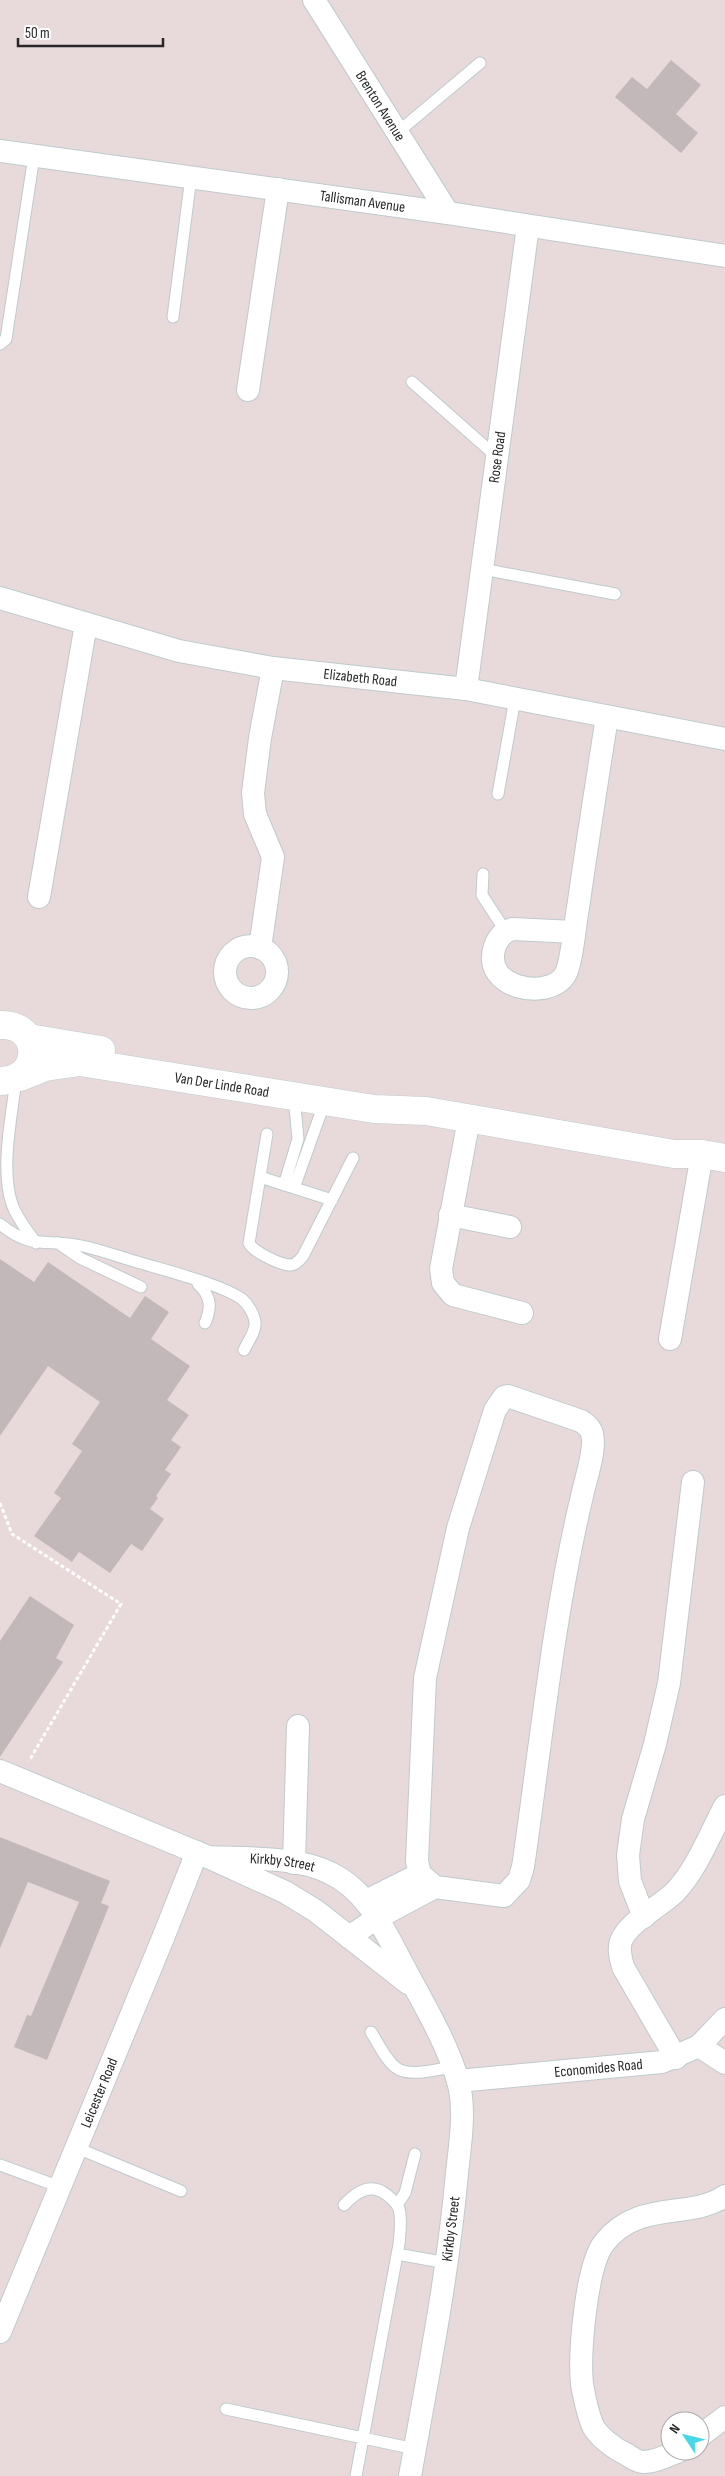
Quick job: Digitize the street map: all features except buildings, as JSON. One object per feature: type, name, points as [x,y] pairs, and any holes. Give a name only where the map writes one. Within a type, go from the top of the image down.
[{"type":"main road","points":[[0,1025],[17,1027],[29,1038],[33,1055],[26,1071],[12,1079]]},
{"type":"main road","name":"Van Der Linde Road","points":[[29,1038],[377,1094],[426,1111]]},
{"type":"main road","name":"Van Der Linde Road","points":[[12,1079],[45,1066],[80,1062],[374,1109],[426,1111],[713,1161]]},
{"type":"street","name":"Brenton Avenue","points":[[314,0],[448,213]]},
{"type":"street","name":"Tallisman Avenue","points":[[0,151],[448,213],[725,256]]},
{"type":"street","points":[[248,390],[278,189]]},
{"type":"street","name":"Rose Road","points":[[466,689],[528,226]]},
{"type":"street","name":"Elizabeth Road","points":[[0,598],[179,651],[273,668],[466,689],[725,739]]},
{"type":"street","points":[[39,897],[86,624]]},
{"type":"street","points":[[260,948],[273,857],[255,814],[253,793],[260,738],[273,668]]},
{"type":"street","points":[[574,932],[513,929],[506,932],[497,942],[492,953],[492,963],[495,972],[498,977],[534,989],[557,984],[566,973],[574,932],[607,717]]},
{"type":"street","points":[[469,1119],[441,1269],[443,1283],[453,1295],[522,1314]]},
{"type":"street","points":[[670,1339],[713,1161]]},
{"type":"street","points":[[450,1215],[510,1227]]},
{"type":"street","points":[[349,1937],[372,1909],[428,1880],[504,1896],[519,1880],[565,1582],[576,1523],[592,1455],[590,1430],[581,1421],[515,1396],[504,1396],[495,1410],[458,1528],[425,1678],[417,1861],[428,1880]]},
{"type":"street","points":[[644,1917],[630,1881],[628,1855],[632,1819],[655,1744],[669,1683],[692,1482]]},
{"type":"street","points":[[285,1892],[290,1863],[298,1726]]},
{"type":"street","name":"Kirkby Street","points":[[9,1775],[202,1854],[285,1892],[316,1911],[415,1988]]},
{"type":"street","points":[[676,2058],[623,1967],[620,1954],[621,1941],[626,1932],[675,1892],[689,1872],[725,1806]]},
{"type":"street","name":"Kirkby Street","points":[[202,1854],[290,1863],[318,1868],[331,1873],[351,1886],[372,1909],[415,1988],[455,2074],[461,2102],[460,2145],[447,2263],[410,2476]]},
{"type":"street","name":"Leicester Road","points":[[0,2332],[76,2148],[202,1854]]},
{"type":"street","name":"Economides Road","points":[[455,2074],[646,2065],[676,2058],[699,2046],[725,2020]]},
{"type":"street","points":[[699,2046],[725,2063]]},
{"type":"street","points":[[660,2459],[641,2462],[621,2452],[593,2425],[582,2383],[584,2321],[590,2278],[595,2259],[603,2243],[628,2223],[649,2214],[700,2205],[725,2196]]},
{"type":"street","points":[[710,2428],[725,2417]]},
{"type":"lane","points":[[398,132],[480,63]]},
{"type":"lane","points":[[0,344],[6,339],[34,156]]},
{"type":"lane","points":[[174,317],[191,177]]},
{"type":"lane","points":[[412,382],[498,457]]},
{"type":"lane","points":[[482,569],[615,594]]},
{"type":"lane","points":[[498,794],[515,699]]},
{"type":"lane","points":[[483,874],[482,895],[506,932]]},
{"type":"lane","points":[[12,1079],[4,1164],[13,1206],[36,1243]]},
{"type":"lane","points":[[289,1186],[298,1139],[294,1096]]},
{"type":"lane","points":[[289,1186],[325,1102]]},
{"type":"lane","points":[[267,1134],[249,1243],[252,1249],[258,1253],[289,1265],[296,1263],[303,1256],[353,1158]]},
{"type":"lane","points":[[260,1177],[332,1200]]},
{"type":"lane","points":[[0,1224],[14,1236],[36,1243],[57,1242],[83,1246],[193,1279],[234,1295],[248,1306],[255,1322],[254,1331],[244,1350]]},
{"type":"lane","points":[[57,1242],[80,1258],[141,1287]]},
{"type":"lane","points":[[193,1279],[209,1295],[210,1306],[205,1324]]},
{"type":"lane","points":[[371,2032],[392,2064],[400,2070],[455,2074]]},
{"type":"lane","points":[[76,2148],[181,2191]]},
{"type":"lane","points":[[397,2205],[405,2193],[415,2154]]},
{"type":"lane","points":[[0,2165],[60,2187]]},
{"type":"lane","points":[[344,2205],[365,2189],[371,2188],[384,2192],[397,2205],[400,2230],[356,2476]]},
{"type":"lane","points":[[397,2254],[447,2263]]},
{"type":"lane","points":[[226,2409],[362,2440],[415,2449]]},
{"type":"path","points":[[0,1503],[12,1534],[121,1604],[9,1775]]}]
